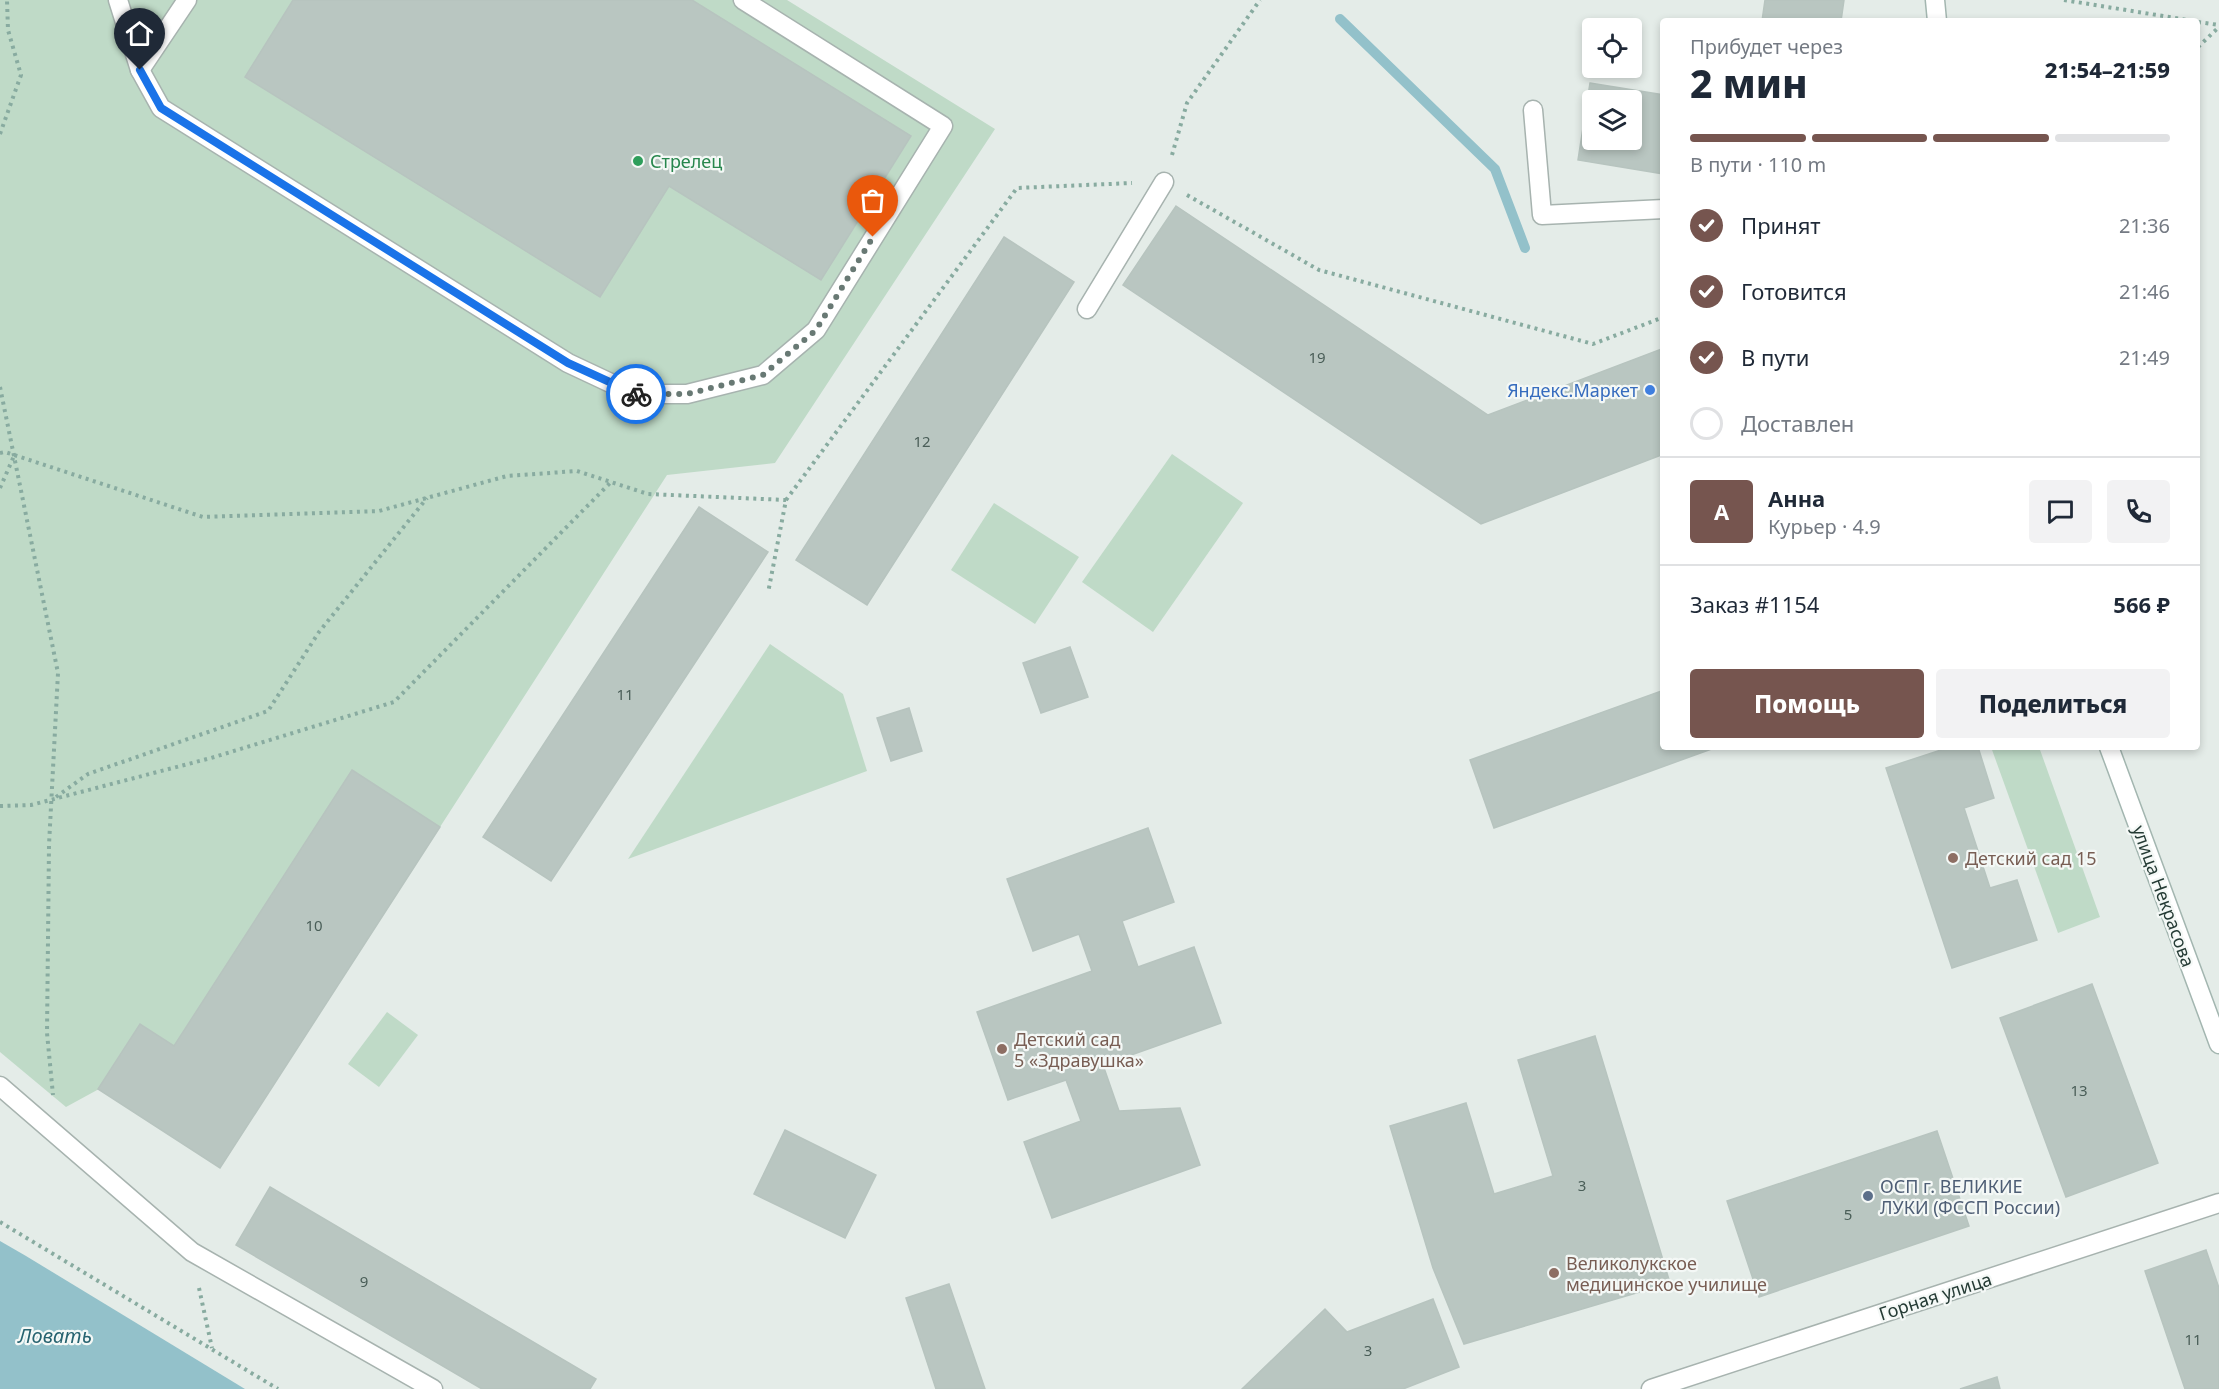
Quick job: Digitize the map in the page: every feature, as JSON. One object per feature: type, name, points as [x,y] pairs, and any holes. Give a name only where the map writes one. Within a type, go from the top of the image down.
[{"type":"street","points":[[118,0],[140,70],[161,108],[568,363],[634,394],[687,394],[763,375],[816,330],[943,126],[743,0]]},
{"type":"street","points":[[140,70],[187,0]]},
{"type":"street","points":[[1935,0],[1937,18]]},
{"type":"street","points":[[1533,110],[1542,214],[1660,209]]},
{"type":"street","points":[[1087,309],[1164,182]]},
{"type":"street","name":"улица Некрасова","points":[[2110,750],[2219,1044]]},
{"type":"street","points":[[0,1086],[192,1252],[433,1389]]},
{"type":"street","name":"Горная улица","points":[[1651,1389],[2219,1203]]},
{"type":"path","points":[[0,134],[21,75],[8,30],[7,0]]},
{"type":"path","points":[[1164,182],[1187,103],[1260,0]]},
{"type":"path","points":[[2064,0],[2177,18]]},
{"type":"path","points":[[2200,22],[2219,26]]},
{"type":"path","points":[[2200,45],[2219,26]]},
{"type":"path","points":[[768,594],[786,500],[1017,188],[1164,182],[1319,270],[1593,344],[1660,319]]},
{"type":"path","points":[[0,387],[58,673],[52,800],[47,1033],[57,1135]]},
{"type":"path","points":[[0,453],[14,455],[204,517],[379,511],[507,476],[578,471],[648,494],[786,500]]},
{"type":"path","points":[[0,488],[14,455]]},
{"type":"path","points":[[0,806],[32,805],[52,800],[211,758],[394,702],[611,482]]},
{"type":"path","points":[[52,800],[88,774],[268,711],[319,632],[427,498]]},
{"type":"path","points":[[0,1222],[278,1389]]},
{"type":"path","points":[[192,1252],[212,1349]]},
{"type":"green space","points":[[0,0],[787,0],[995,129],[775,463],[667,475],[440,827],[352,771],[174,1046],[140,1024],[99,1089],[66,1107],[0,1052]]},
{"type":"green space","points":[[1172,454],[1243,503],[1153,632],[1082,582]]},
{"type":"green space","points":[[994,503],[1079,557],[1035,624],[951,570]]},
{"type":"green space","points":[[770,644],[843,694],[867,771],[628,859]]},
{"type":"green space","points":[[1992,750],[2040,750],[2100,917],[2058,933]]},
{"type":"green space","points":[[387,1012],[418,1035],[379,1087],[348,1064]]},
{"type":"water","name":"Ловать","points":[[0,1241],[26,1256],[245,1389],[0,1389]]},
{"type":"building","name":"Стрелец","points":[[293,0],[692,0],[911,136],[821,280],[669,186],[600,297],[245,77]]},
{"type":"building","points":[[1765,0],[1844,0],[1841,18],[1762,18]]},
{"type":"building","points":[[1590,83],[1633,90],[1589,90]]},
{"type":"building","points":[[1642,91],[1660,94],[1660,173],[1578,160],[1582,134],[1582,150],[1642,150]]},
{"type":"building","points":[[1176,206],[1488,415],[1660,350],[1660,456],[1481,524],[1123,285]]},
{"type":"building","points":[[1004,237],[1074,282],[867,605],[796,560]]},
{"type":"building","points":[[699,507],[768,552],[551,881],[483,837]]},
{"type":"building","points":[[1070,647],[1088,697],[1041,713],[1023,663]]},
{"type":"building","points":[[1660,691],[1660,750],[1709,750],[1494,828],[1470,760]]},
{"type":"building","points":[[909,708],[922,751],[891,761],[877,718]]},
{"type":"building","name":"Детский сад 15","points":[[1941,750],[1979,750],[1994,798],[1964,808],[1990,888],[2017,880],[2037,940],[1952,968],[1886,768]]},
{"type":"building","points":[[352,770],[440,827],[220,1168],[98,1089],[140,1024],[174,1046]]},
{"type":"building","points":[[1148,828],[1174,902],[1122,921],[1138,967],[1194,947],[1221,1023],[1103,1065],[1119,1111],[1180,1108],[1200,1165],[1052,1218],[1024,1142],[1081,1121],[1066,1080],[1008,1100],[977,1012],[1092,971],[1079,934],[1033,951],[1007,879]]},
{"type":"building","points":[[2092,984],[2158,1163],[2066,1197],[2000,1018]]},
{"type":"building","points":[[1595,1036],[1670,1283],[1464,1344],[1433,1268],[1390,1126],[1466,1103],[1494,1194],[1553,1176],[1518,1060]]},
{"type":"building","points":[[785,1130],[876,1175],[845,1238],[754,1194]]},
{"type":"building","points":[[1937,1131],[1969,1226],[1759,1297],[1727,1201]]},
{"type":"building","points":[[270,1187],[596,1379],[590,1389],[482,1389],[236,1245]]},
{"type":"building","points":[[2206,1250],[2219,1288],[2219,1389],[2185,1389],[2145,1271]]},
{"type":"building","points":[[949,1284],[985,1389],[936,1389],[906,1298]]},
{"type":"building","points":[[1433,1299],[1459,1367],[1403,1389],[1242,1389],[1325,1309],[1347,1332]]},
{"type":"building","points":[[1997,1377],[2000,1389],[1960,1389]]},
{"type":"waterway","points":[[1340,19],[1495,169],[1525,248]]},
{"type":"way so far","points":[[636,394],[687,394],[763,375],[816,330],[873,237]]},
{"type":"place","name":"Стрелец","points":[[638,161]]},
{"type":"place","name":"Яндекс.Маркет","points":[[1650,390]]},
{"type":"place","name":"Детский сад 15","points":[[1953,858]]},
{"type":"place","name":"Детский сад 5 «Здравушка»","points":[[1002,1049]]},
{"type":"place","name":"ОСП г. ВЕЛИКИЕ ЛУКИ (ФССП России)","points":[[1868,1196]]},
{"type":"place","name":"Великолукское медицинское училище","points":[[1554,1273]]},
{"type":"route","points":[[140,70],[161,108],[568,363],[636,394]]}]
